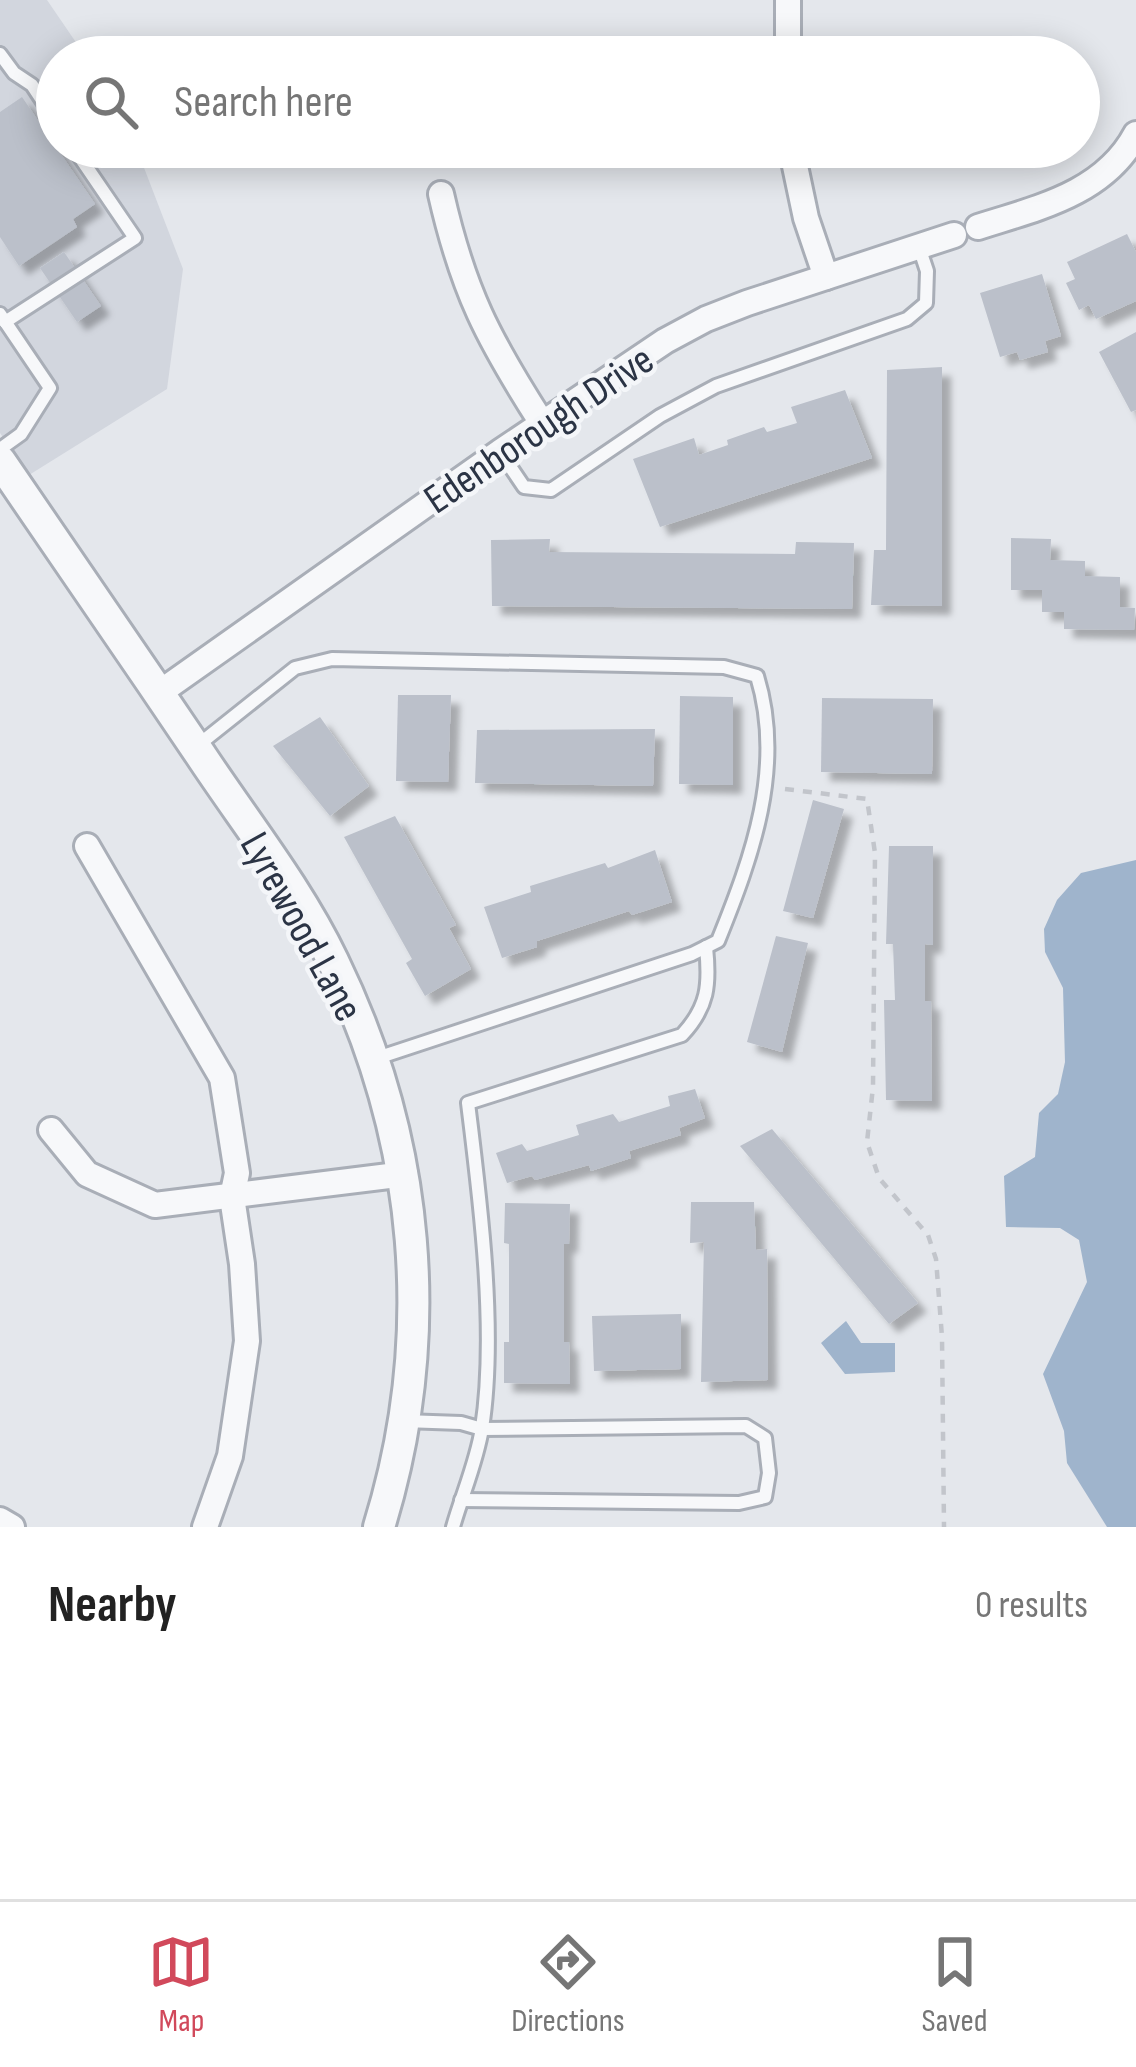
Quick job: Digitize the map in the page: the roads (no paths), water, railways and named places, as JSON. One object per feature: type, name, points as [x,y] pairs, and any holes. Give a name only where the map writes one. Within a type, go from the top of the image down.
[{"type":"street","points":[[788,0],[788,36]]},
{"type":"street","name":"Edenborough Drive","points":[[159,693],[631,362],[706,319],[1066,199],[1132,152]]},
{"type":"street","points":[[795,168],[826,277]]},
{"type":"street","points":[[441,194],[472,304],[542,423]]},
{"type":"street","name":"Lyrewood Lane","points":[[0,461],[302,904],[341,978],[373,1060],[405,1174],[414,1332],[403,1421],[379,1527]]},
{"type":"street","points":[[87,846],[222,1078],[237,1173],[232,1197],[247,1342],[230,1456],[205,1527]]},
{"type":"street","points":[[51,1130],[86,1174],[155,1205],[405,1174]]},
{"type":"street","points":[[0,1520],[12,1527]]},
{"type":"lane","points":[[0,54],[14,74],[36,91]]},
{"type":"lane","points":[[0,448],[21,434],[50,388],[3,318],[134,238],[87,168]]},
{"type":"lane","points":[[500,452],[524,487],[551,490],[660,416],[716,386],[907,320],[922,309],[928,292],[919,247]]},
{"type":"lane","points":[[195,747],[295,668],[332,659],[724,667],[757,676],[765,702],[765,807],[718,941],[373,1060]]},
{"type":"lane","points":[[453,1527],[482,1429],[486,1342],[480,1198],[468,1102],[682,1035],[700,1016],[710,985],[706,947]]},
{"type":"lane","points":[[403,1421],[461,1423],[482,1429],[746,1426],[765,1438],[769,1473],[765,1497],[739,1502],[461,1500]]},
{"type":"water","points":[[1136,860],[1136,1527],[1107,1527],[1067,1463],[1064,1431],[1043,1374],[1087,1282],[1079,1240],[1060,1228],[1006,1227],[1004,1176],[1035,1157],[1039,1113],[1058,1094],[1065,1062],[1063,988],[1045,952],[1044,929],[1057,900],[1081,873]]},
{"type":"water","points":[[846,1321],[861,1343],[895,1343],[895,1372],[845,1374],[821,1343]]}]
